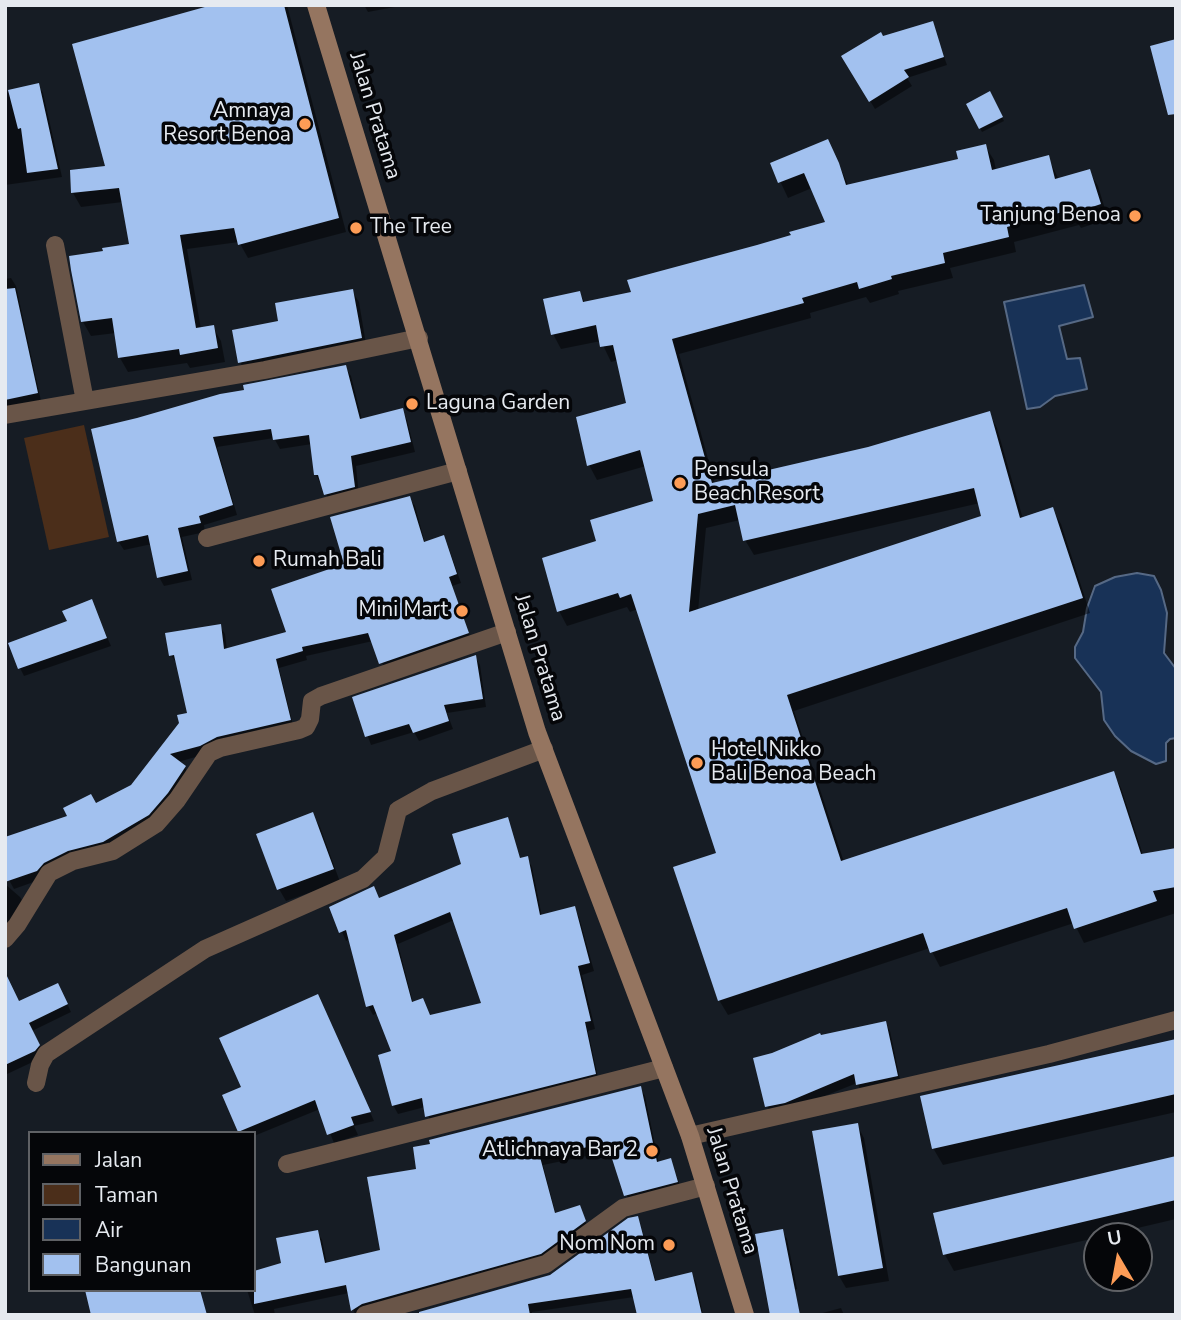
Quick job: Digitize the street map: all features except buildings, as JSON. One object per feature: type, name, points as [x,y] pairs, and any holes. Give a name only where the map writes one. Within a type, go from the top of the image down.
[{"type":"street","name":"Jalan Pratama","points":[[316,5],[544,749],[690,1136],[745,1315]]},
{"type":"street","points":[[55,245],[85,401]]},
{"type":"street","points":[[5,415],[265,370],[419,338]]},
{"type":"street","points":[[207,538],[458,471]]},
{"type":"street","points":[[5,939],[17,925],[49,873],[73,861],[113,851],[156,824],[177,800],[209,753],[220,748],[299,730],[306,727],[310,719],[312,701],[321,696],[507,632]]},
{"type":"street","points":[[36,1083],[46,1054],[205,949],[363,879],[386,857],[398,810],[432,791],[544,749]]},
{"type":"street","points":[[690,1136],[1036,1058],[1176,1020]]},
{"type":"street","points":[[287,1164],[664,1068]]},
{"type":"street","points":[[365,1315],[547,1264],[624,1208],[706,1186]]},
{"type":"green space","points":[[84,425],[109,537],[49,550],[24,438]]},
{"type":"water","points":[[1084,285],[1093,317],[1059,326],[1067,359],[1080,358],[1087,389],[1055,396],[1040,407],[1027,409],[1004,302]]},
{"type":"water","points":[[1137,573],[1154,576],[1161,590],[1167,613],[1164,653],[1176,669],[1176,738],[1166,743],[1166,761],[1156,764],[1131,751],[1115,736],[1104,720],[1101,692],[1075,658],[1075,647],[1083,632],[1087,608],[1095,586],[1115,577]]},
{"type":"place","name":"Amnaya Resort Benoa","points":[[305,124]]},
{"type":"place","name":"Tanjung Benoa","points":[[1135,216]]},
{"type":"place","name":"The Tree","points":[[356,228]]},
{"type":"place","name":"Laguna Garden","points":[[412,404]]},
{"type":"place","name":"Pensula Beach Resort","points":[[680,483]]},
{"type":"place","name":"Rumah Bali","points":[[259,561]]},
{"type":"place","name":"Mini Mart","points":[[462,611]]},
{"type":"place","name":"Hotel Nikko Bali Benoa Beach","points":[[697,763]]},
{"type":"place","name":"Atlichnaya Bar 2","points":[[652,1151]]},
{"type":"place","name":"Nom Nom","points":[[669,1245]]}]
